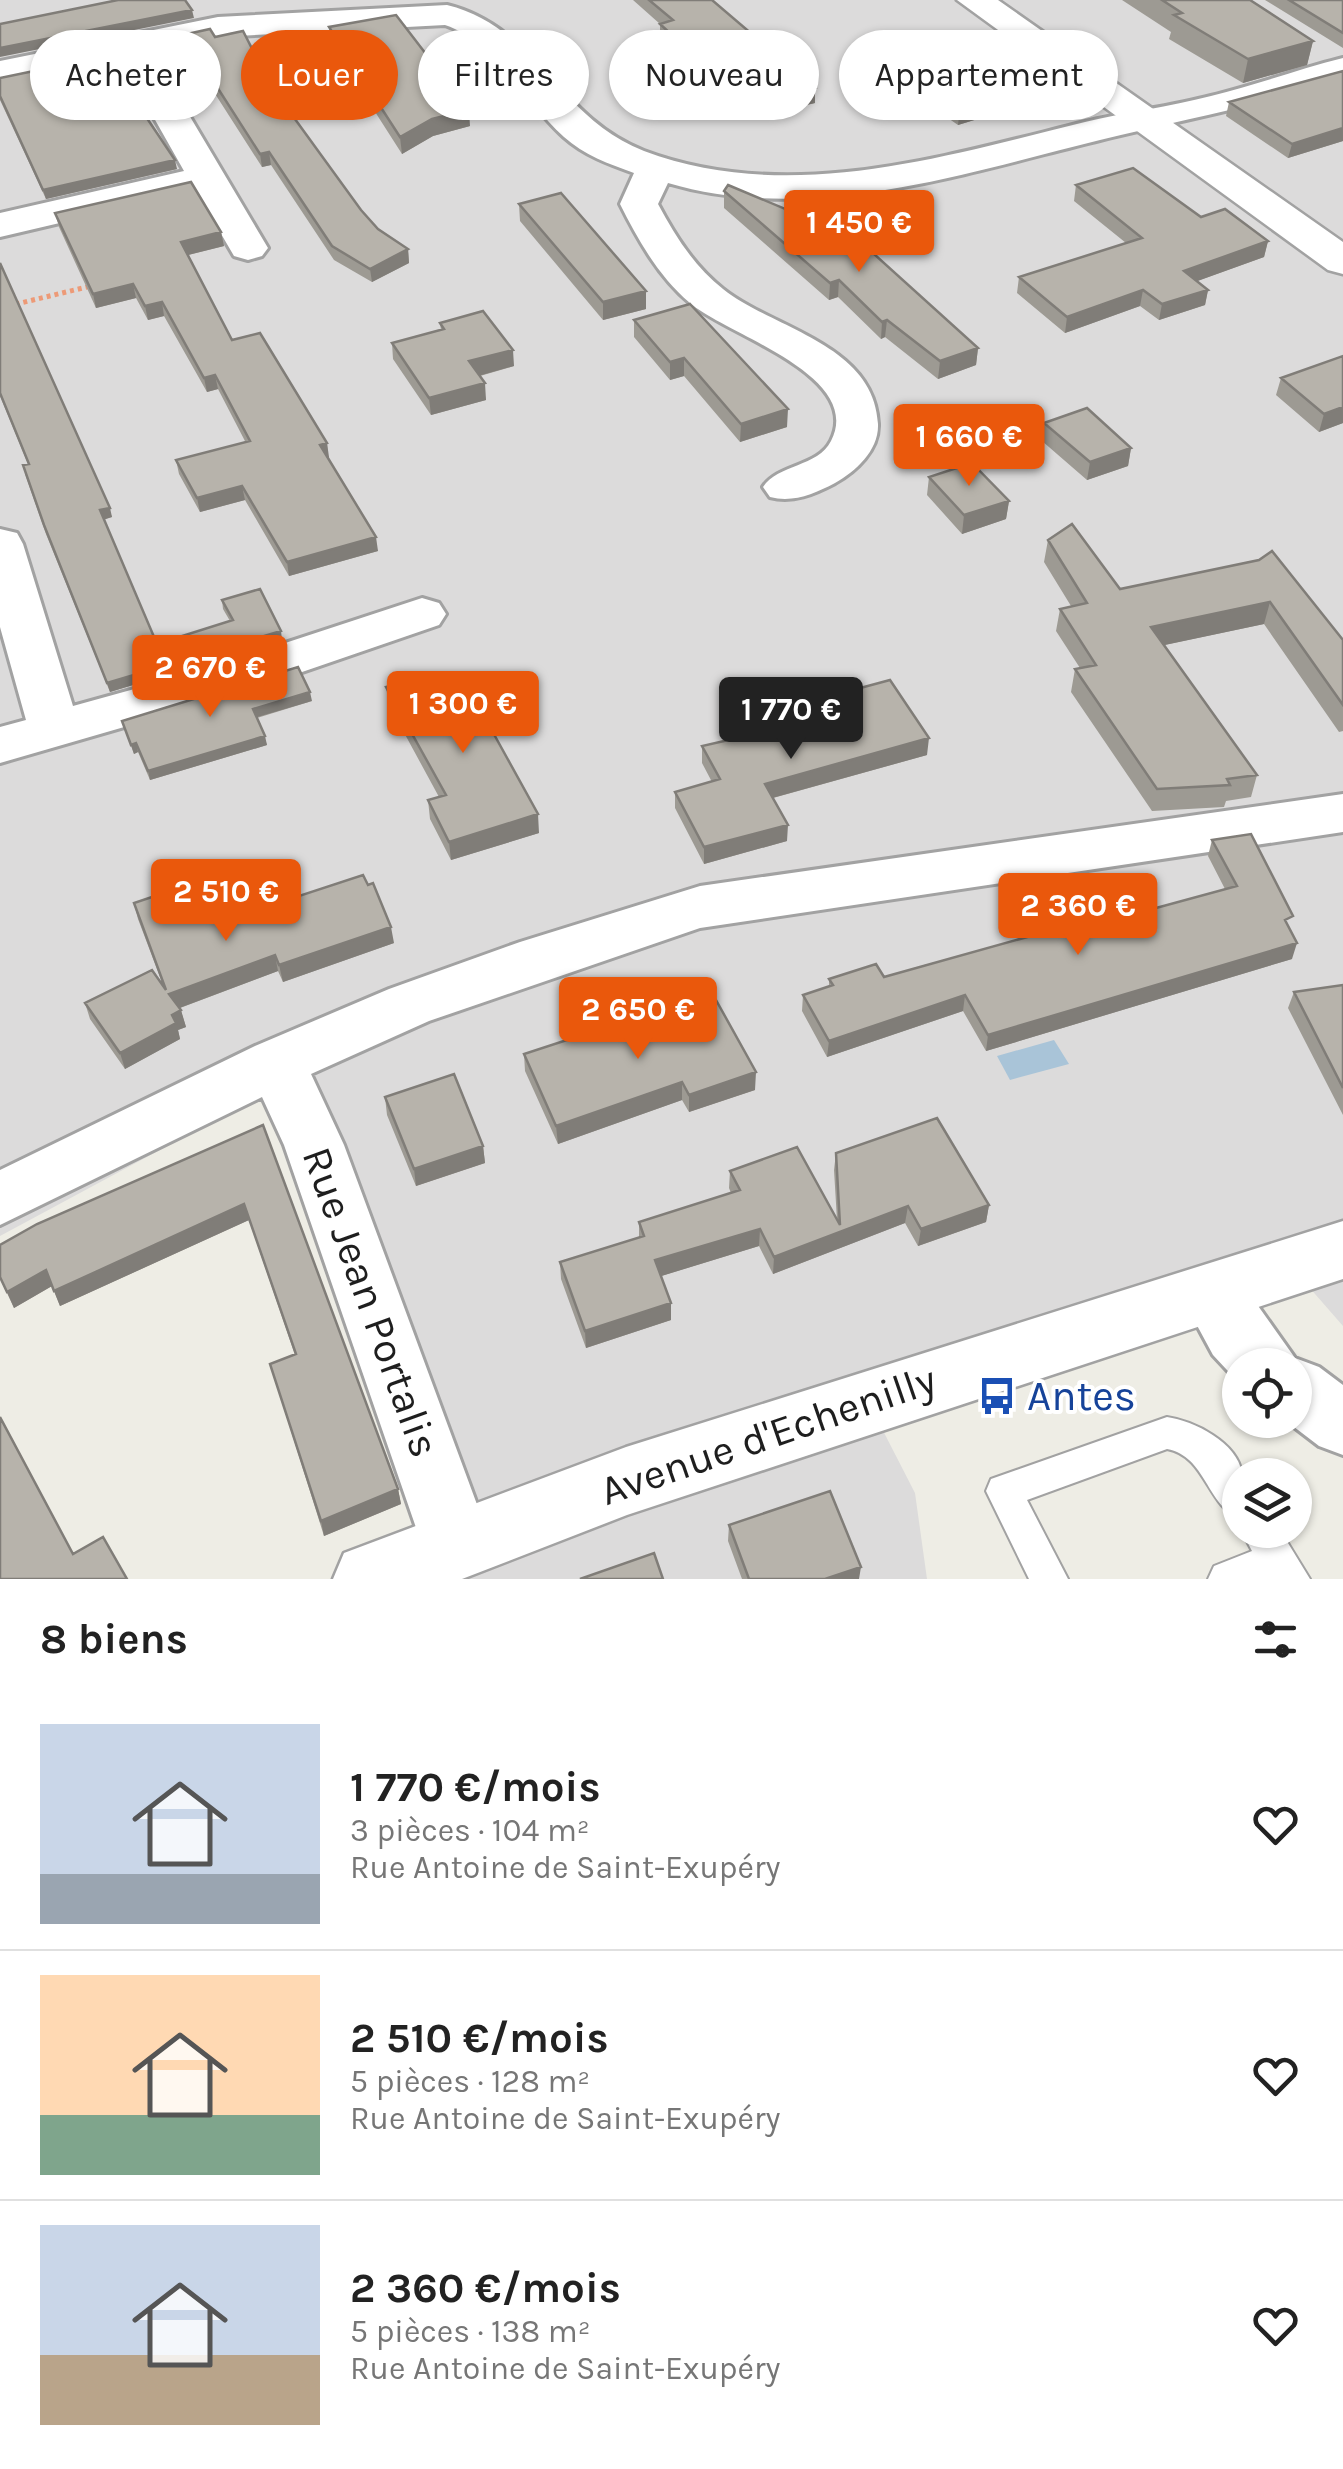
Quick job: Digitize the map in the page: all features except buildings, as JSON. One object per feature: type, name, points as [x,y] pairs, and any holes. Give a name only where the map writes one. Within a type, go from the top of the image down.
[{"type":"street","points":[[975,0],[1343,261]]},
{"type":"street","points":[[214,30],[259,22],[421,13],[473,20],[492,35],[579,131],[608,150],[655,168],[715,182],[846,184],[920,174],[1142,119],[1188,112],[1343,68]]},
{"type":"street","points":[[1304,44],[1343,68]]},
{"type":"street","points":[[0,72],[30,66]]},
{"type":"street","points":[[174,120],[248,248]]},
{"type":"street","points":[[655,168],[639,204],[668,255],[718,306],[810,354],[840,376],[852,396],[857,425],[850,451],[824,472],[786,488]]},
{"type":"street","points":[[0,225],[206,176]]},
{"type":"street","points":[[0,544],[54,729]]},
{"type":"street","points":[[0,744],[220,682],[422,614]]},
{"type":"street","points":[[0,1199],[276,1063],[491,975],[700,907],[1343,814]]},
{"type":"street","name":"Rue Jean Portalis","points":[[276,1063],[321,1163],[457,1545]]},
{"type":"street","name":"Avenue d'Echenilly","points":[[370,1579],[644,1475],[1343,1250]]},
{"type":"street","points":[[1212,1292],[1236,1334],[1313,1397]]},
{"type":"lane","points":[[1049,1579],[1004,1491],[1167,1434],[1187,1434],[1203,1447],[1222,1475]]},
{"type":"lane","points":[[1227,1579],[1276,1556]]},
{"type":"path","points":[[0,308],[95,285]]},
{"type":"shaded area","points":[[0,0],[1343,0],[1343,1326],[1274,1247],[857,1380],[915,1493],[927,1579],[467,1579],[303,1073],[0,1236]]},
{"type":"water","points":[[1054,1040],[1069,1064],[1010,1080],[997,1056]]},
{"type":"place","name":"Antes","points":[[997,1396]]}]
